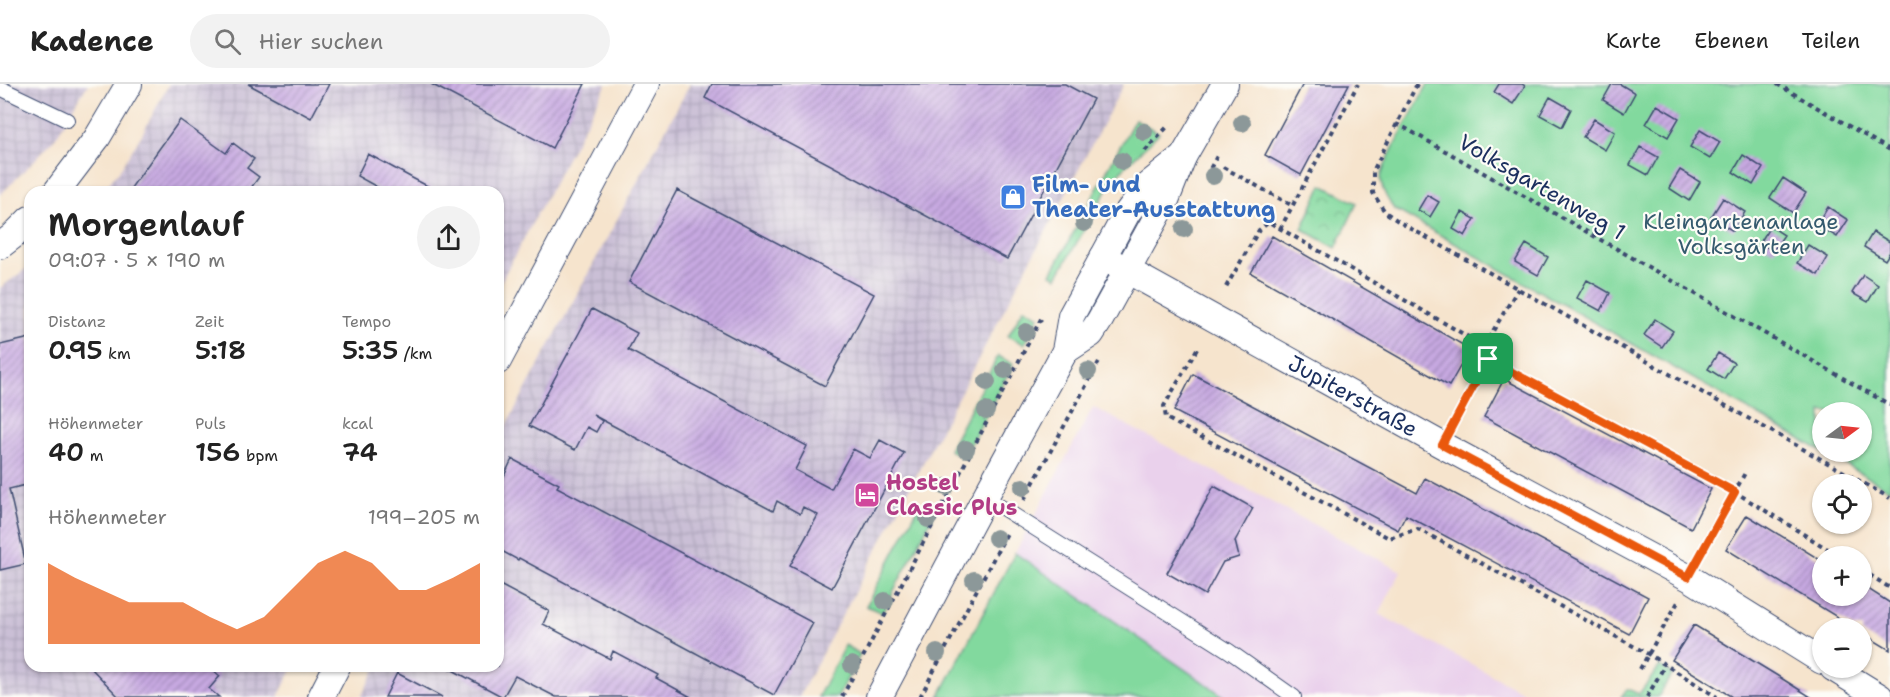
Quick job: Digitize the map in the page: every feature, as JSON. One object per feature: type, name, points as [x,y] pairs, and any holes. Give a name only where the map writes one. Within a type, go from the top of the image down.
[{"type":"street","points":[[61,186],[97,138],[129,84]]},
{"type":"street","points":[[504,350],[646,84]]},
{"type":"street","points":[[1065,351],[1091,334],[1166,200],[1183,157],[1225,84]]},
{"type":"street","points":[[879,697],[1065,351],[1071,316],[1127,213],[1148,185],[1183,157]]},
{"type":"street","points":[[0,246],[24,225]]},
{"type":"street","name":"Jupiterstraße","points":[[1103,257],[1442,445],[1690,578],[1812,655]]},
{"type":"street","points":[[321,697],[334,672]]},
{"type":"street","points":[[1849,678],[1880,697]]},
{"type":"lane","points":[[0,88],[67,120]]},
{"type":"lane","points":[[985,497],[1219,645],[1294,697]]},
{"type":"path","points":[[1280,229],[1358,84]]},
{"type":"path","points":[[1418,84],[1373,171],[1373,193],[1385,212],[1890,498]]},
{"type":"path","points":[[1778,84],[1890,150]]},
{"type":"path","points":[[1143,153],[1173,121]]},
{"type":"path","name":"Volksgartenweg 1","points":[[1396,124],[1890,405]]},
{"type":"path","points":[[1205,178],[1222,147]]},
{"type":"path","points":[[1223,167],[1293,206]]},
{"type":"path","points":[[1226,287],[1259,230],[1269,222],[1485,346]]},
{"type":"path","points":[[1442,445],[1488,359],[1485,346],[1518,289]]},
{"type":"path","points":[[842,697],[1044,314]]},
{"type":"path","points":[[1197,349],[1164,406],[1166,418],[1389,538],[1418,529],[1648,654],[1717,697]]},
{"type":"path","points":[[1488,359],[1735,492],[1823,546]]},
{"type":"path","points":[[1640,669],[1745,473]]},
{"type":"path","points":[[1872,576],[1890,588]]},
{"type":"path","points":[[1647,697],[1665,665]]},
{"type":"shaded area","points":[[0,84],[88,84],[56,137],[0,195]]},
{"type":"shaded area","points":[[169,84],[607,84],[504,276],[504,186],[107,186],[141,136]]},
{"type":"shaded area","points":[[690,84],[1124,84],[799,697],[361,697],[374,672],[504,672],[504,430]]},
{"type":"shaded area","points":[[24,270],[24,672],[291,672],[278,697],[0,697],[0,288]]},
{"type":"shaded area","points":[[1093,407],[1401,571],[1379,614],[1532,697],[1225,697],[1015,553]]},
{"type":"green space","name":"Kleingartenanlage Volksgärten","points":[[1428,84],[1890,84],[1890,490],[1872,480],[1872,474],[1862,474],[1841,462],[1872,462],[1872,402],[1812,402],[1812,445],[1394,209],[1381,180],[1393,148]]},
{"type":"green space","points":[[1135,119],[1159,133],[1120,172],[1107,190],[1057,277],[1051,274]]},
{"type":"green space","points":[[1322,185],[1357,203],[1336,248],[1302,229]]},
{"type":"green space","points":[[1024,308],[1039,316],[1024,344],[1008,336]]},
{"type":"green space","points":[[998,356],[1013,364],[964,457],[949,450]]},
{"type":"green space","points":[[918,508],[933,516],[882,613],[866,606]]},
{"type":"green space","points":[[1015,553],[1225,697],[939,697]]},
{"type":"green space","points":[[845,645],[860,654],[838,697],[818,697]]},
{"type":"green space","points":[[1660,666],[1672,674],[1658,697],[1621,697],[1627,689],[1639,694]]},
{"type":"building","points":[[248,84],[329,84],[311,118]]},
{"type":"building","points":[[431,84],[585,84],[552,148]]},
{"type":"building","points":[[712,84],[1065,84],[1093,99],[1007,259],[705,98]]},
{"type":"building","points":[[1303,84],[1349,84],[1301,175],[1265,155]]},
{"type":"building","points":[[1499,84],[1525,86],[1513,104],[1494,92]]},
{"type":"building","points":[[1612,84],[1620,84],[1635,93],[1624,113],[1603,100]]},
{"type":"building","points":[[1550,97],[1571,109],[1562,127],[1540,115]]},
{"type":"building","points":[[1657,105],[1679,118],[1668,137],[1646,124]]},
{"type":"building","points":[[1594,119],[1615,132],[1605,150],[1583,137]]},
{"type":"building","points":[[180,120],[226,153],[233,143],[254,159],[247,168],[259,177],[252,186],[132,186]]},
{"type":"building","points":[[1700,130],[1720,142],[1710,159],[1690,147]]},
{"type":"building","points":[[1640,147],[1658,157],[1648,175],[1630,165]]},
{"type":"building","points":[[368,154],[428,186],[375,186],[357,176]]},
{"type":"building","points":[[1743,155],[1763,168],[1753,185],[1733,172]]},
{"type":"building","points":[[1680,170],[1700,182],[1689,201],[1669,188]]},
{"type":"building","points":[[1783,178],[1806,193],[1793,213],[1770,198]]},
{"type":"building","points":[[677,190],[874,294],[825,386],[629,282]]},
{"type":"building","points":[[1427,195],[1439,202],[1430,217],[1418,210]]},
{"type":"building","points":[[1723,198],[1745,212],[1733,231],[1711,217]]},
{"type":"building","points":[[1828,207],[1848,220],[1837,237],[1817,225]]},
{"type":"building","points":[[1462,212],[1475,219],[1465,236],[1453,229]]},
{"type":"building","points":[[1770,226],[1784,235],[1773,251],[1760,243]]},
{"type":"building","points":[[1873,232],[1890,242],[1890,252],[1885,260],[1864,247]]},
{"type":"building","points":[[1272,236],[1470,349],[1449,386],[1251,273]]},
{"type":"building","points":[[1526,244],[1548,257],[1538,275],[1515,262]]},
{"type":"building","points":[[1808,245],[1828,257],[1818,275],[1797,263]]},
{"type":"building","points":[[1863,275],[1878,285],[1868,302],[1852,293]]},
{"type":"building","points":[[1587,280],[1610,293],[1601,311],[1577,298]]},
{"type":"building","points":[[592,309],[637,333],[628,350],[807,446],[795,470],[831,489],[853,449],[870,458],[880,440],[904,453],[832,588],[790,566],[818,515],[803,507],[800,514],[777,501],[773,511],[593,415],[602,421],[596,432],[587,427],[575,450],[529,426]]},
{"type":"building","points":[[1655,319],[1673,331],[1662,347],[1644,335]]},
{"type":"building","points":[[24,339],[24,485],[9,489],[24,555],[24,564],[0,570],[0,345]]},
{"type":"building","points":[[1718,353],[1734,363],[1724,379],[1708,369]]},
{"type":"building","points":[[1193,374],[1417,493],[1425,478],[1648,597],[1629,634],[1406,515],[1398,530],[1174,411]]},
{"type":"building","points":[[1504,379],[1711,489],[1691,528],[1484,417]]},
{"type":"building","points":[[512,459],[559,484],[557,487],[813,623],[774,695],[519,558],[518,560],[504,552],[504,476]]},
{"type":"building","points":[[1214,486],[1253,508],[1235,541],[1239,557],[1223,562],[1205,595],[1167,573]]},
{"type":"building","points":[[1747,515],[1812,555],[1812,602],[1726,549]]},
{"type":"building","points":[[504,587],[549,611],[543,624],[610,659],[613,651],[658,675],[656,678],[691,697],[556,697],[515,676],[503,697],[456,672],[504,672]]},
{"type":"building","points":[[1872,591],[1890,603],[1890,650],[1872,639],[1872,618],[1839,618],[1819,606],[1872,606]]},
{"type":"building","points":[[1694,625],[1811,697],[1732,697],[1672,660]]},
{"type":"building","points":[[95,672],[215,672],[220,676],[209,689],[219,697],[119,697]]},
{"type":"building","points":[[397,673],[442,697],[385,697]]},
{"type":"place","name":"Film- und Theater-Ausstattung","points":[[1013,197]]},
{"type":"place","name":"Hostel Classic Plus","points":[[867,495]]},
{"type":"route","points":[[1488,359],[1735,492],[1688,577],[1442,445],[1488,359]]}]
